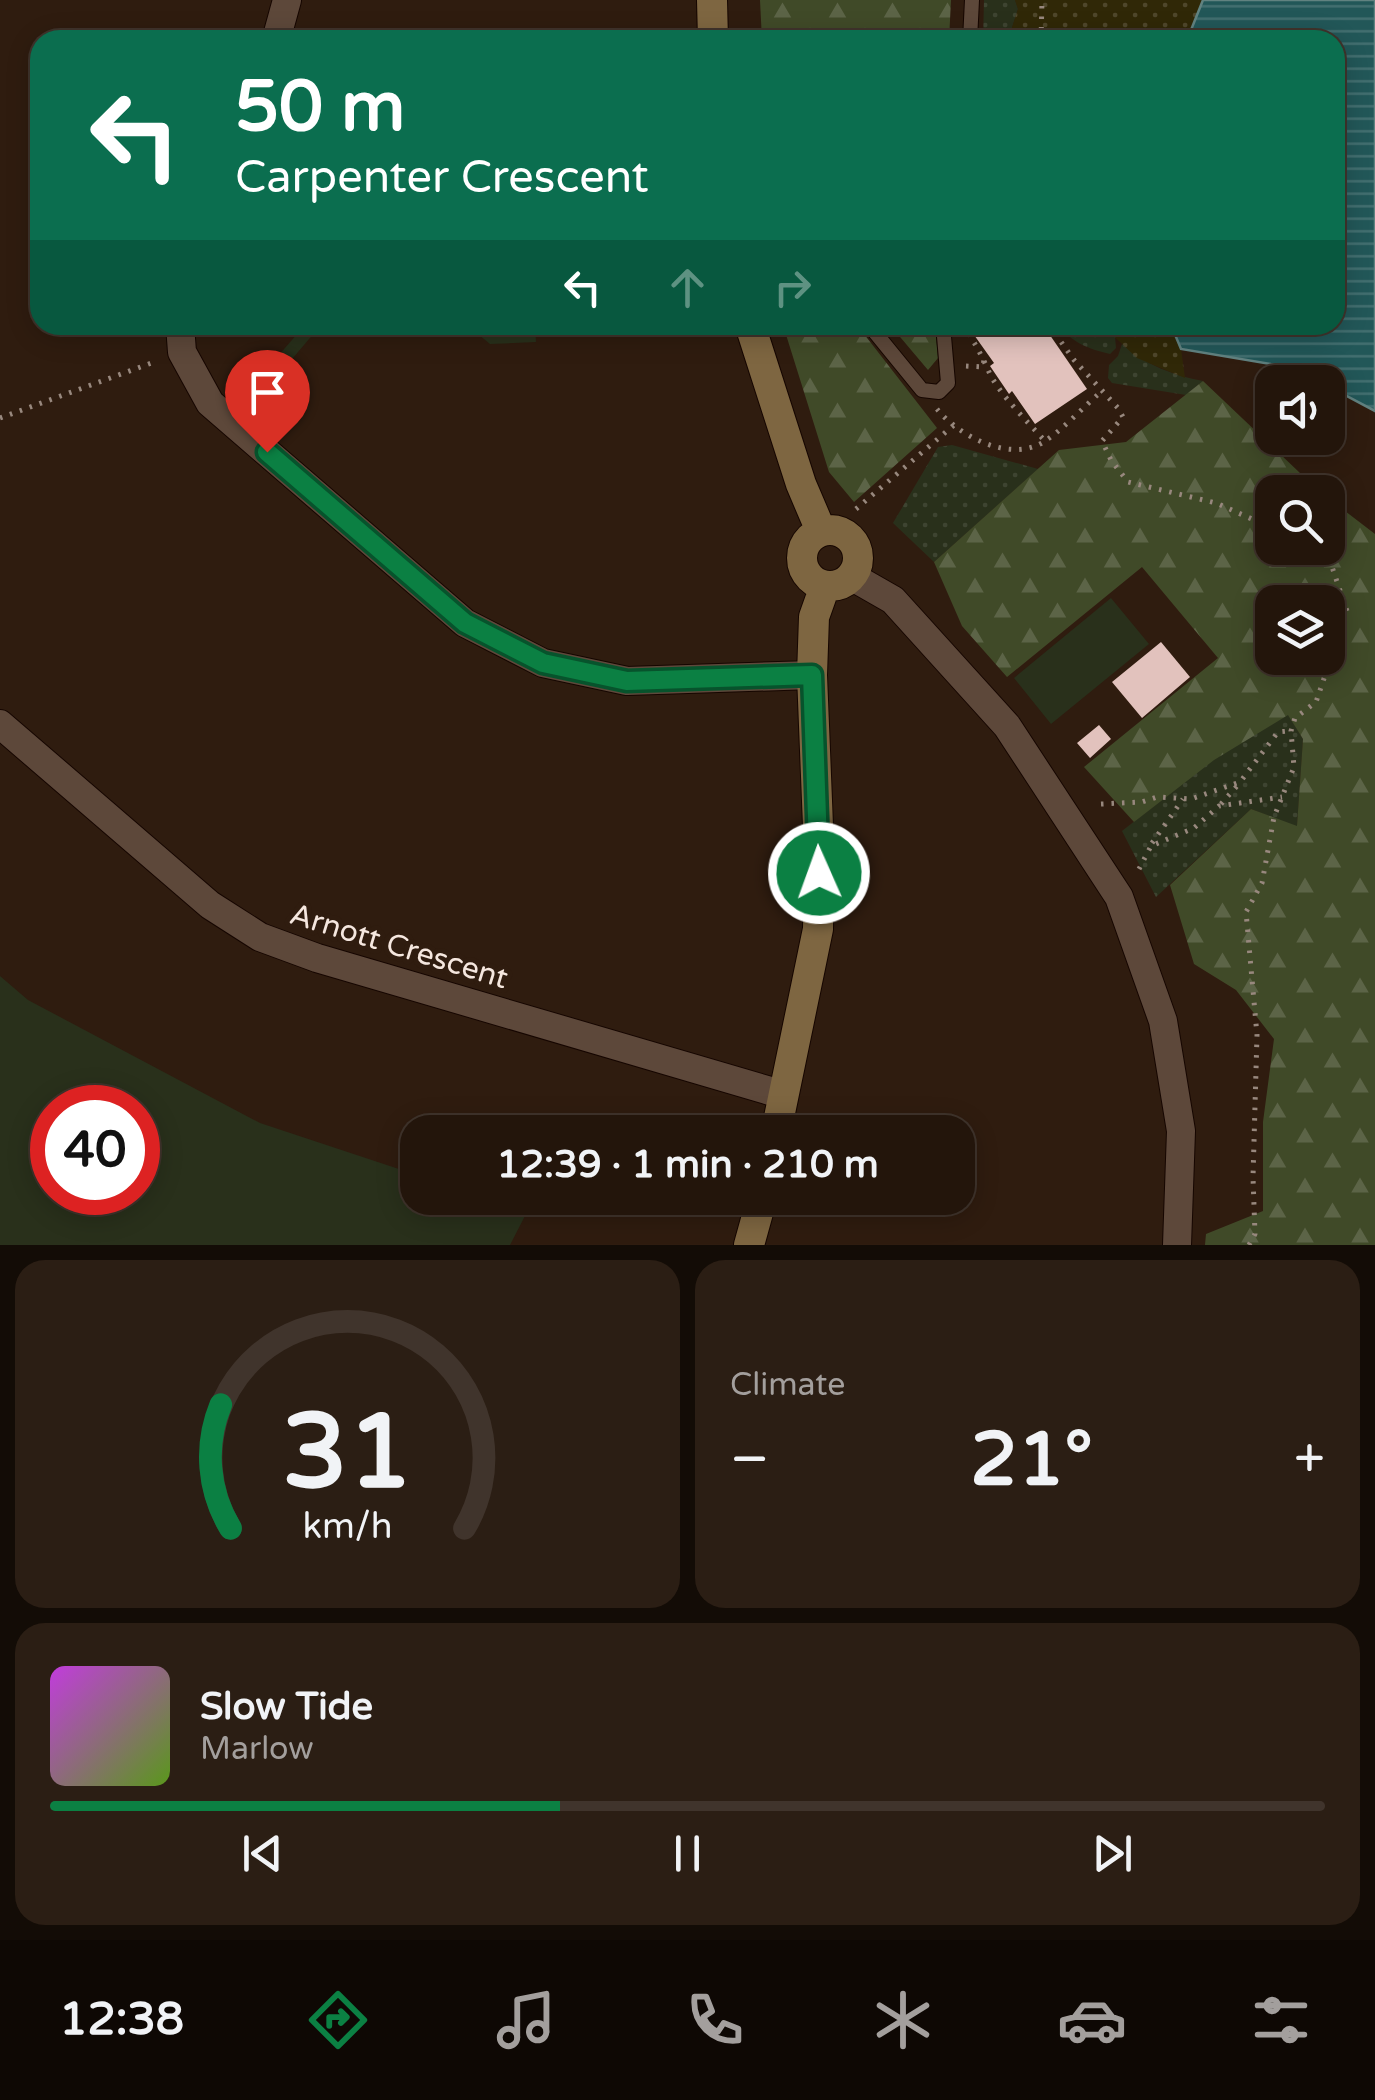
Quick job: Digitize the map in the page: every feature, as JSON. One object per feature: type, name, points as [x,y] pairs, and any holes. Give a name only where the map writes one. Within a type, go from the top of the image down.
[{"type":"street","points":[[279,30],[287,0]]},
{"type":"street","points":[[712,0],[713,30]]},
{"type":"street","points":[[181,335],[182,352],[210,403],[465,623],[543,663],[627,681],[812,675]]},
{"type":"street","points":[[753,335],[801,484],[821,531]]},
{"type":"street","points":[[780,1115],[818,930],[814,617],[838,581],[858,560],[853,542],[839,532],[821,531],[806,542],[802,560],[809,577],[838,581],[892,600],[1008,726],[1119,897],[1164,1021],[1181,1131],[1176,1245]]},
{"type":"street","name":"Arnott Crescent","points":[[0,724],[210,905],[260,937],[336,964],[784,1095]]},
{"type":"street","points":[[749,1245],[757,1215]]},
{"type":"lane","points":[[970,30],[972,0]]},
{"type":"lane","points":[[878,335],[922,390],[939,392],[948,383],[944,335]]},
{"type":"path","points":[[1042,0],[1042,30]]},
{"type":"path","points":[[970,335],[1005,396],[1044,440]]},
{"type":"path","points":[[1056,335],[1123,417],[1102,441],[1110,460],[1128,482],[1216,504],[1255,521]]},
{"type":"path","points":[[946,364],[983,367],[984,356]]},
{"type":"path","points":[[0,418],[142,366]]},
{"type":"path","points":[[922,390],[954,425],[982,443],[1018,449],[1044,440],[1102,391]]},
{"type":"path","points":[[856,508],[954,425]]},
{"type":"path","points":[[1249,1245],[1255,1234],[1258,1035],[1246,912],[1262,884],[1274,817],[1294,767],[1291,730],[1295,718],[1316,702],[1347,610],[1331,565]]},
{"type":"path","points":[[1151,846],[1194,828],[1240,782],[1278,732],[1291,730]]},
{"type":"path","points":[[1102,804],[1142,802],[1156,797],[1192,799],[1240,782]]},
{"type":"path","points":[[1219,806],[1282,797]]},
{"type":"path","points":[[1139,870],[1182,798]]},
{"type":"green space","points":[[760,0],[951,0],[950,30],[762,30]]},
{"type":"green space","points":[[984,0],[1015,0],[1018,9],[1011,30],[983,30]]},
{"type":"green space","points":[[296,335],[312,335],[252,406],[243,396]]},
{"type":"green space","points":[[479,335],[536,335],[536,342],[490,344]]},
{"type":"green space","points":[[786,335],[865,335],[937,428],[854,502],[829,472]]},
{"type":"green space","points":[[898,335],[936,335],[938,358],[928,370]]},
{"type":"green space","points":[[1113,335],[1116,348],[1110,354],[1070,336]]},
{"type":"green space","points":[[1122,344],[1160,368],[1203,381],[1186,395],[1112,383],[1108,378],[1109,365]]},
{"type":"green space","points":[[1203,381],[1255,430],[1255,455],[1281,455],[1302,475],[1255,475],[1255,565],[1345,565],[1345,511],[1375,534],[1375,1245],[1205,1245],[1206,1234],[1263,1211],[1263,1122],[1274,1039],[1236,990],[1194,964],[1170,885],[1251,809],[1297,826],[1303,739],[1288,715],[1214,760],[1134,822],[1084,767],[1218,658],[1142,567],[1007,677],[962,626],[934,562],[1059,450],[1126,442]]},
{"type":"green space","points":[[952,445],[1038,469],[934,562],[893,523],[938,447]]},
{"type":"green space","points":[[1111,598],[1149,644],[1051,724],[1014,678]]},
{"type":"green space","points":[[1288,714],[1303,739],[1297,827],[1251,809],[1156,897],[1122,831],[1214,759]]},
{"type":"green space","points":[[0,976],[28,1000],[260,1123],[400,1169],[400,1215],[525,1215],[510,1245],[0,1245]]},
{"type":"sand","points":[[1015,0],[1203,0],[1191,30],[1011,30],[1018,9]]},
{"type":"sand","points":[[1113,335],[1175,335],[1185,378],[1137,358]]},
{"type":"water","points":[[1203,0],[1375,0],[1375,411],[1345,395],[1345,365],[1276,365],[1181,349],[1175,335],[1345,335],[1345,30],[1191,30]]},
{"type":"building","points":[[974,335],[1050,335],[1087,389],[1035,424],[990,366],[994,363]]},
{"type":"building","points":[[1161,642],[1190,677],[1142,718],[1112,682]]},
{"type":"building","points":[[1099,725],[1111,739],[1090,758],[1077,743]]},
{"type":"route","points":[[267,452],[465,623],[543,663],[627,681],[812,675],[819,873]]}]
